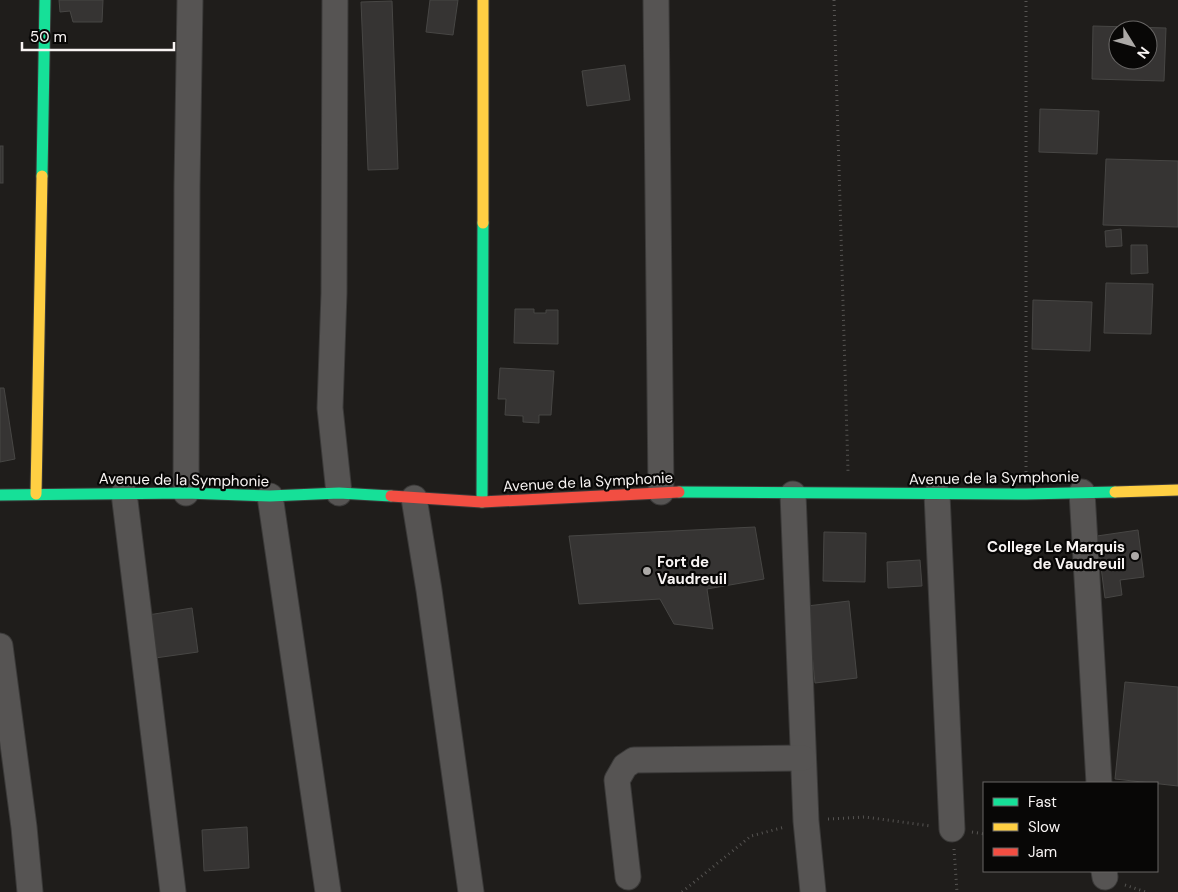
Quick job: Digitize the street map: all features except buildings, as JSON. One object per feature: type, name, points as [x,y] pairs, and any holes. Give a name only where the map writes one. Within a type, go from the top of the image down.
[{"type":"street","points":[[36,494],[45,0]]},
{"type":"street","points":[[186,493],[190,0]]},
{"type":"street","points":[[335,0],[334,293],[330,408],[339,493]]},
{"type":"street","points":[[482,502],[484,0]]},
{"type":"street","points":[[656,0],[661,492]]},
{"type":"street","name":"Avenue de la Symphonie","points":[[0,495],[186,493],[270,496],[339,493],[482,502],[661,492],[1026,494],[1178,490]]},
{"type":"street","points":[[1082,492],[1099,782]]},
{"type":"street","points":[[124,493],[173,892]]},
{"type":"street","points":[[792,494],[806,821],[813,892]]},
{"type":"street","points":[[938,494],[952,829]]},
{"type":"street","points":[[270,496],[328,892]]},
{"type":"street","points":[[414,498],[430,590],[471,892]]},
{"type":"street","points":[[0,646],[24,827],[30,892]]},
{"type":"street","points":[[628,877],[617,780],[625,766],[634,760],[803,758]]},
{"type":"path","points":[[834,0],[849,494]]},
{"type":"path","points":[[1026,0],[1026,494]]},
{"type":"path","points":[[952,829],[957,892]]},
{"type":"traffic: fast","points":[[42,176],[45,0]]},
{"type":"traffic: fast","points":[[482,502],[483,223]]},
{"type":"traffic: fast","points":[[679,492],[1026,494],[1115,492]]},
{"type":"traffic: fast","points":[[0,495],[186,493],[270,496],[339,493],[391,496]]},
{"type":"traffic: slow","points":[[483,0],[483,223]]},
{"type":"traffic: slow","points":[[36,494],[42,176]]},
{"type":"traffic: slow","points":[[1115,492],[1178,490]]},
{"type":"traffic: jam","points":[[391,496],[482,502],[679,492]]},
{"type":"place","name":"College Le Marquis de Vaudreuil","points":[[1135,556]]},
{"type":"place","name":"Fort de Vaudreuil","points":[[647,571]]}]
